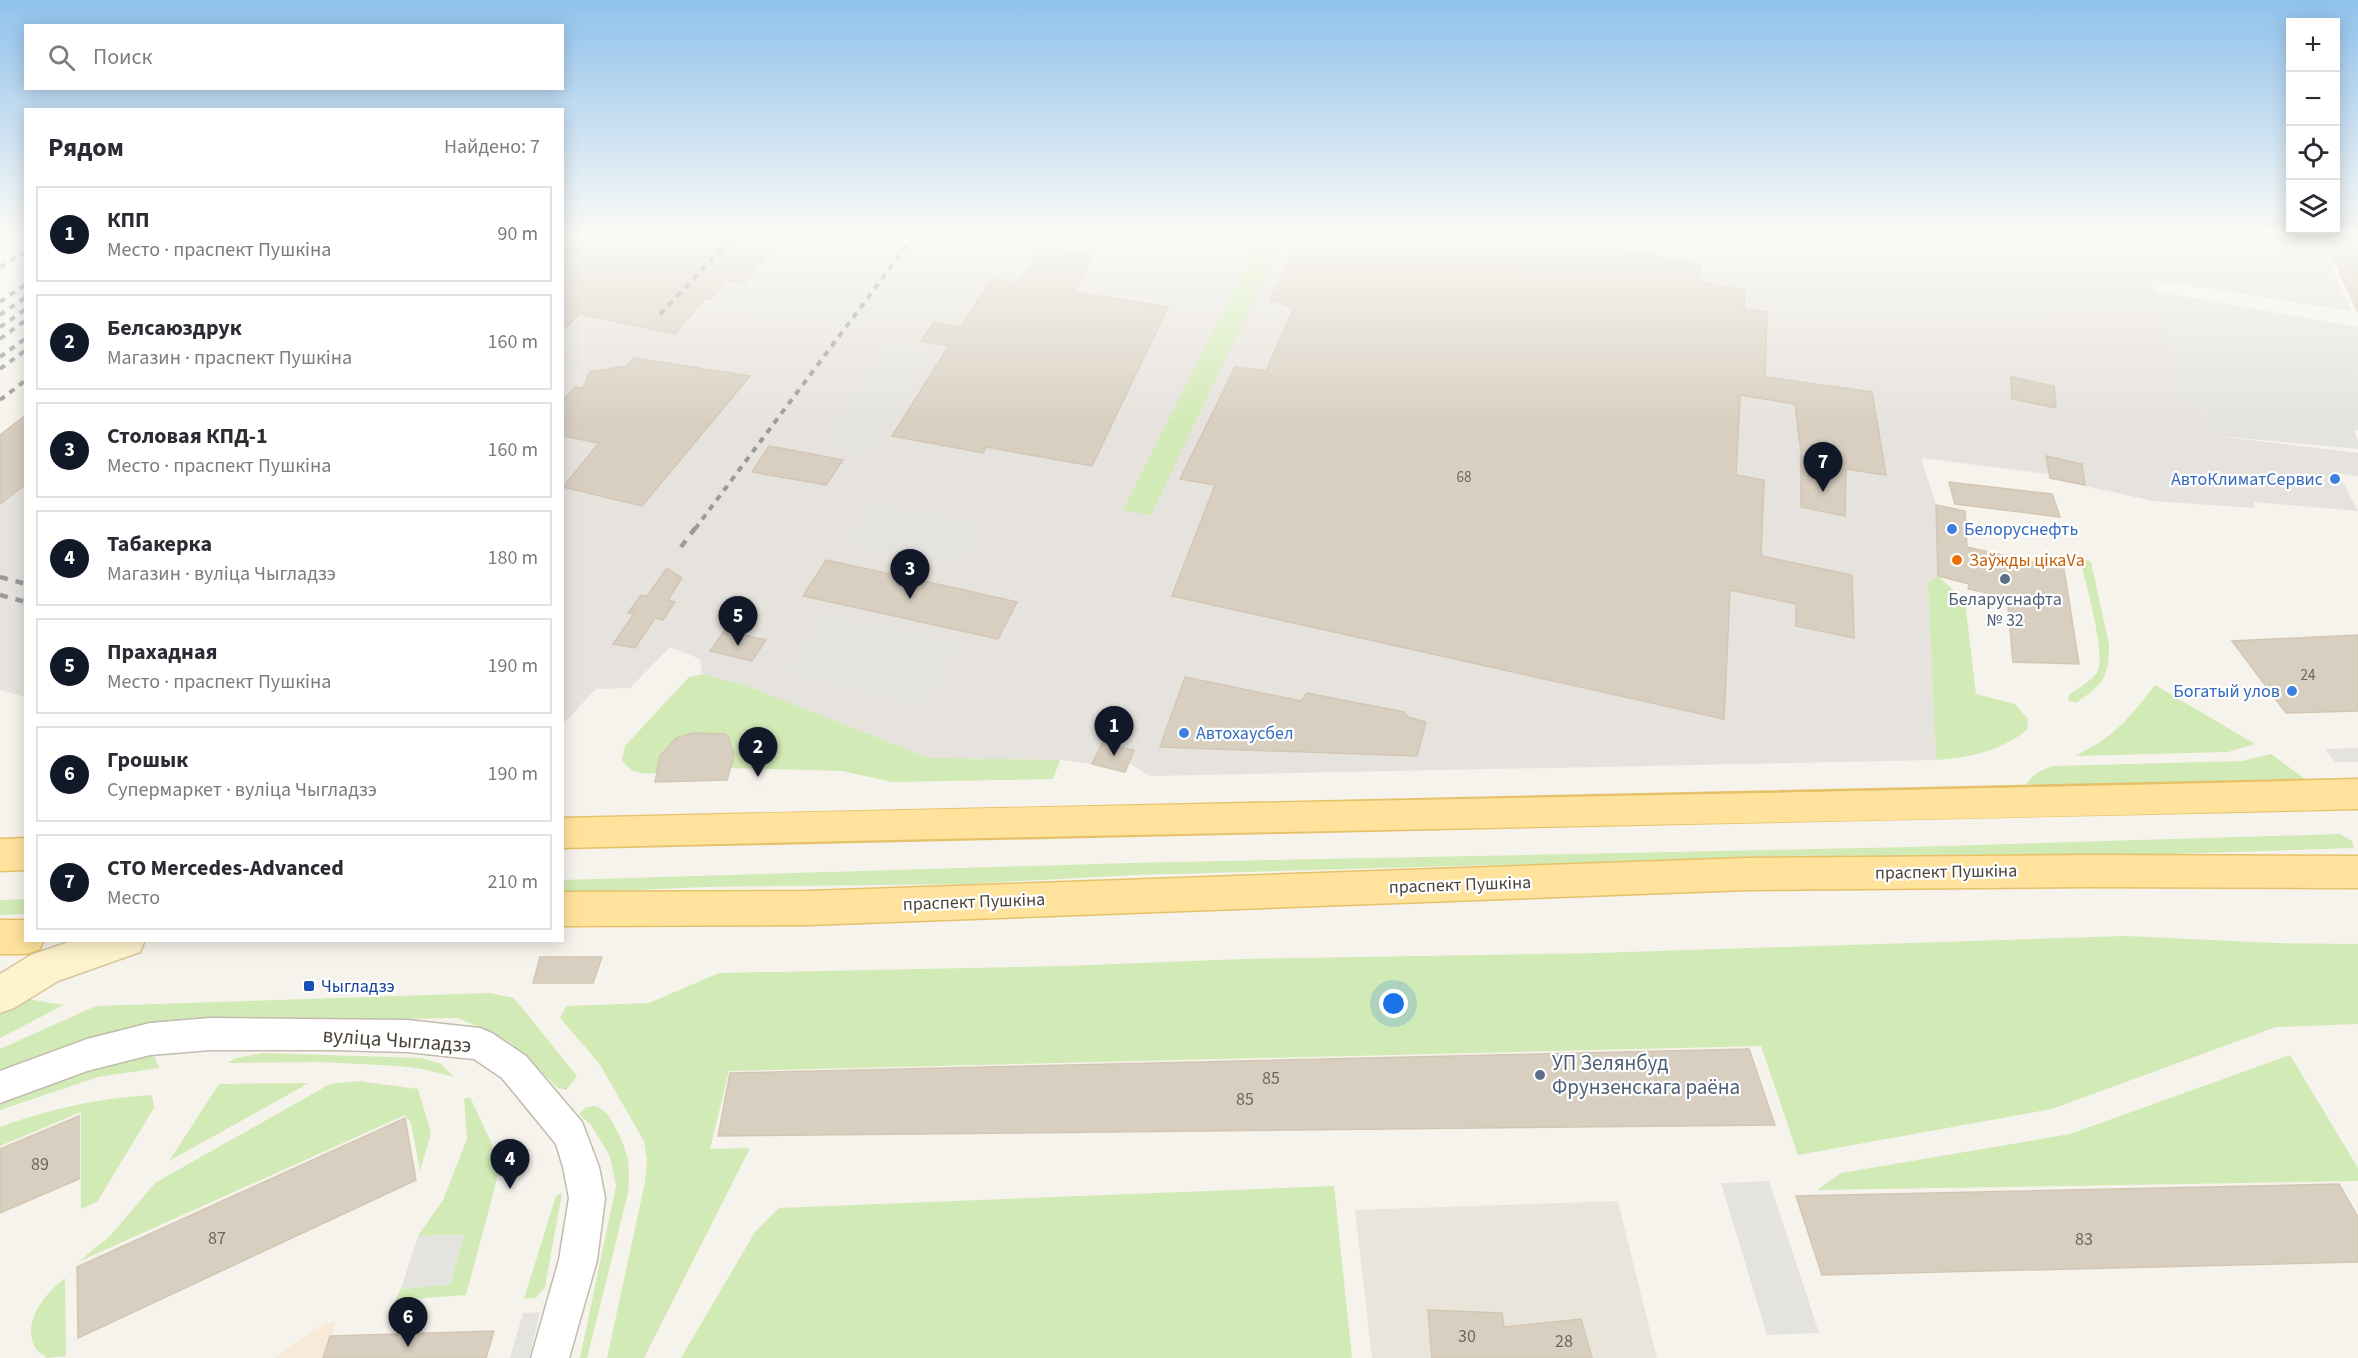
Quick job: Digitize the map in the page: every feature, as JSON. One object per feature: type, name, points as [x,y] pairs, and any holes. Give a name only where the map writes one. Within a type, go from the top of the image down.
[{"type":"main road","points":[[564,833],[1015,820],[2352,798]]},
{"type":"main road","points":[[0,855],[24,854]]},
{"type":"main road","name":"праспект Пушкіна","points":[[564,909],[809,908],[1747,874],[2087,871],[2358,872]]},
{"type":"main road","points":[[0,937],[24,937]]},
{"type":"street","points":[[0,994],[45,968],[120,942]]},
{"type":"street","name":"вуліца Чыгладзэ","points":[[0,1087],[87,1055],[150,1039],[210,1034],[333,1034],[407,1036],[480,1044],[514,1067],[570,1134],[581,1167],[587,1198],[578,1260],[549,1358]]},
{"type":"shaded area","points":[[564,299],[2157,299],[2183,405],[2203,408],[2208,435],[2358,453],[2358,476],[2338,473],[2358,511],[2254,502],[2255,508],[2153,501],[2049,478],[2049,474],[1921,458],[1936,505],[1938,576],[1928,582],[1936,760],[1150,776],[1129,763],[1125,772],[1092,764],[1060,760],[930,758],[747,686],[702,674],[700,659],[670,647],[630,688],[596,689],[564,723]]},
{"type":"shaded area","points":[[2156,299],[2201,299],[2358,327],[2358,430],[2354,430],[2358,440],[2358,449],[2208,435],[2203,408],[2183,405]]},
{"type":"shaded area","points":[[2277,299],[2346,299],[2352,311]]},
{"type":"shaded area","points":[[883,344],[936,352],[869,456],[817,449]]},
{"type":"shaded area","points":[[24,416],[24,697],[0,690],[0,435]]},
{"type":"shaded area","points":[[868,500],[984,523],[965,567],[844,545]]},
{"type":"shaded area","points":[[822,611],[964,643],[929,709],[782,675]]},
{"type":"shaded area","points":[[2358,748],[2358,762],[2335,762],[2325,749]]},
{"type":"shaded area","points":[[1769,1181],[1819,1333],[1767,1335],[1721,1183]]},
{"type":"shaded area","points":[[1618,1201],[1657,1358],[1372,1358],[1355,1210]]},
{"type":"shaded area","points":[[464,1235],[450,1284],[401,1289],[418,1236]]},
{"type":"shaded area","points":[[540,1312],[529,1358],[510,1358],[523,1313]]},
{"type":"shaded area","points":[[336,1320],[331,1336],[494,1331],[486,1358],[274,1358],[313,1330]]},
{"type":"green space","points":[[1230,299],[1254,299],[1151,515],[1123,510]]},
{"type":"green space","points":[[2082,557],[2091,562],[2109,645],[2109,656],[2103,679],[2093,691],[2076,703],[2068,700],[2069,695],[2095,675],[2100,662],[2094,616],[2080,559]]},
{"type":"green space","points":[[1938,576],[1965,601],[1976,694],[2015,704],[2028,719],[2027,730],[2005,744],[1973,755],[1936,760],[1928,582]]},
{"type":"green space","points":[[702,674],[747,686],[930,758],[1060,760],[1053,779],[892,782],[842,771],[730,768],[733,750],[725,734],[701,733],[680,737],[672,742],[660,759],[657,773],[633,771],[622,760],[625,746],[689,677]]},
{"type":"green space","points":[[2155,685],[2255,744],[2228,752],[2075,756],[2111,734],[2137,708]]},
{"type":"green space","points":[[2271,754],[2309,782],[2025,786],[2037,773],[2054,766],[2242,761]]},
{"type":"green space","points":[[2340,834],[2352,841],[2354,848],[2140,855],[1490,865],[1136,875],[965,884],[706,887],[564,893],[564,880],[1129,863],[1912,847]]},
{"type":"green space","points":[[24,899],[24,914],[0,915],[0,900]]},
{"type":"green space","points":[[2125,936],[2275,943],[2358,944],[2358,1024],[2276,1027],[2052,1109],[1798,1155],[1761,1046],[729,1071],[710,1149],[750,1148],[644,1358],[607,1358],[645,1182],[647,1160],[644,1141],[599,1063],[560,1018],[566,1006],[649,1003],[719,973],[1064,966],[1243,959],[1597,953]]},
{"type":"green space","points":[[490,993],[514,998],[577,1076],[566,1090],[558,1088],[511,1043],[457,1018],[212,1022],[0,1079],[0,1049],[96,1006]]},
{"type":"green space","points":[[27,999],[64,1005],[0,1038],[0,1012]]},
{"type":"green space","points":[[263,1053],[422,1058],[441,1064],[454,1077],[399,1066],[320,1062],[227,1063],[236,1058]]},
{"type":"green space","points":[[154,1054],[159,1068],[98,1077],[0,1110],[0,1100],[135,1055]]},
{"type":"green space","points":[[2290,1055],[2358,1168],[2358,1181],[1817,1190],[1841,1173],[2070,1134]]},
{"type":"green space","points":[[358,1081],[418,1089],[431,1133],[420,1171],[411,1123],[405,1115],[78,1262],[110,1236],[155,1183],[330,1084]]},
{"type":"green space","points":[[309,1083],[169,1161],[219,1084]]},
{"type":"green space","points":[[152,1095],[154,1108],[97,1202],[81,1209],[81,1112],[0,1146],[0,1127],[20,1120],[93,1102]]},
{"type":"green space","points":[[470,1097],[501,1164],[466,1295],[395,1300],[401,1289],[450,1284],[464,1235],[418,1236],[443,1200],[467,1139],[464,1099]]},
{"type":"green space","points":[[595,1106],[608,1116],[623,1143],[629,1166],[629,1183],[587,1358],[580,1358],[616,1186],[610,1156],[591,1125],[579,1114],[586,1107]]},
{"type":"green space","points":[[1334,1186],[1352,1358],[681,1358],[755,1232],[779,1208]]},
{"type":"green space","points":[[562,1193],[545,1287],[536,1298],[524,1299],[556,1196]]},
{"type":"green space","points":[[65,1278],[66,1356],[47,1358],[36,1349],[32,1339],[33,1319],[43,1300]]},
{"type":"building","points":[[564,299],[704,299],[675,334],[580,314],[564,329]]},
{"type":"building","points":[[978,299],[1120,299],[1168,307],[1092,466],[986,447],[983,453],[892,436],[949,346],[921,341],[934,322],[961,327]]},
{"type":"building","points":[[1745,299],[1744,309],[1767,312],[1765,377],[1872,392],[1886,475],[1846,469],[1845,516],[1801,507],[1801,453],[1795,404],[1740,395],[1736,475],[1764,480],[1761,556],[1852,575],[1854,638],[1796,626],[1796,604],[1730,590],[1724,719],[1172,596],[1215,485],[1180,479],[1235,367],[1266,371],[1294,307],[1270,300]]},
{"type":"building","points":[[2352,299],[2358,299],[2358,312]]},
{"type":"building","points":[[634,358],[750,376],[642,506],[564,487],[599,443],[564,436],[564,399],[576,387],[583,388],[590,372],[627,366]]},
{"type":"building","points":[[2011,377],[2054,386],[2056,408],[2012,399]]},
{"type":"building","points":[[24,417],[24,486],[0,504],[0,435]]},
{"type":"building","points":[[769,446],[843,460],[826,485],[752,472]]},
{"type":"building","points":[[2046,456],[2082,464],[2085,485],[2050,478]]},
{"type":"building","points":[[1949,482],[2052,494],[2060,517],[1955,504]]},
{"type":"building","points":[[1936,505],[1965,511],[1967,547],[2064,569],[2079,664],[2013,662],[2007,597],[1968,589],[1969,584],[1938,576]]},
{"type":"building","points":[[826,560],[1017,602],[998,639],[803,596]]},
{"type":"building","points":[[667,568],[682,578],[668,600],[675,602],[663,620],[655,618],[635,648],[613,644],[634,614],[628,613],[641,595],[647,596]]},
{"type":"building","points":[[724,631],[766,640],[752,661],[710,651]]},
{"type":"building","points":[[2358,635],[2358,711],[2286,713],[2232,641]]},
{"type":"building","points":[[1185,677],[1301,701],[1307,693],[1404,712],[1408,717],[1426,722],[1417,756],[1160,747]]},
{"type":"building","points":[[693,733],[725,734],[729,738],[734,756],[727,780],[655,782],[660,756],[676,738]]},
{"type":"building","points":[[1102,743],[1134,750],[1125,772],[1092,764]]},
{"type":"building","points":[[540,957],[602,957],[593,983],[533,983]]},
{"type":"building","points":[[1749,1049],[1775,1125],[718,1136],[730,1073]]},
{"type":"building","points":[[79,1116],[79,1179],[0,1213],[0,1149]]},
{"type":"building","points":[[405,1118],[416,1180],[78,1338],[77,1267]]},
{"type":"building","points":[[2339,1184],[2358,1217],[2358,1262],[1822,1275],[1796,1196]]},
{"type":"building","points":[[1428,1310],[1502,1313],[1504,1327],[1581,1319],[1592,1358],[1432,1358]]},
{"type":"building","points":[[494,1331],[486,1358],[323,1358],[330,1336]]},
{"type":"railway","points":[[0,302],[4,299]]},
{"type":"railway","points":[[0,315],[23,299]]},
{"type":"railway","points":[[660,314],[674,299]]},
{"type":"railway","points":[[695,529],[867,299]]},
{"type":"railway","points":[[0,327],[24,310]]},
{"type":"railway","points":[[0,339],[24,321]]},
{"type":"railway","points":[[0,357],[24,339]]},
{"type":"railway","points":[[0,369],[24,351]]},
{"type":"railway","points":[[0,400],[24,382]]},
{"type":"railway","points":[[681,547],[696,527]]},
{"type":"railway","points":[[0,577],[24,583]]},
{"type":"railway","points":[[0,595],[24,601]]},
{"type":"place","name":"АвтоКлиматСервис","points":[[2335,479]]},
{"type":"place","name":"СТО Mercedes-Advanced","points":[[1823,492]]},
{"type":"place","name":"Белоруснефть","points":[[1952,529]]},
{"type":"place","name":"Заўжды цікаVа","points":[[1957,560]]},
{"type":"place","name":"Беларуснафта № 32","points":[[2005,579]]},
{"type":"place","name":"Столовая КПД-1","points":[[910,599]]},
{"type":"place","name":"Прахадная","points":[[738,646]]},
{"type":"place","name":"Богатый улов","points":[[2292,691]]},
{"type":"place","name":"Автохаусбел","points":[[1184,733]]},
{"type":"place","name":"КПП","points":[[1114,756]]},
{"type":"place","name":"Белсаюздрук","points":[[758,777]]},
{"type":"place","name":"Чыгладзэ","points":[[309,986]]},
{"type":"place","name":"УП Зелянбуд Фрунзенскага раёна","points":[[1540,1075]]},
{"type":"place","name":"Табакерка","points":[[510,1189]]},
{"type":"place","name":"Грошык","points":[[408,1347]]}]
